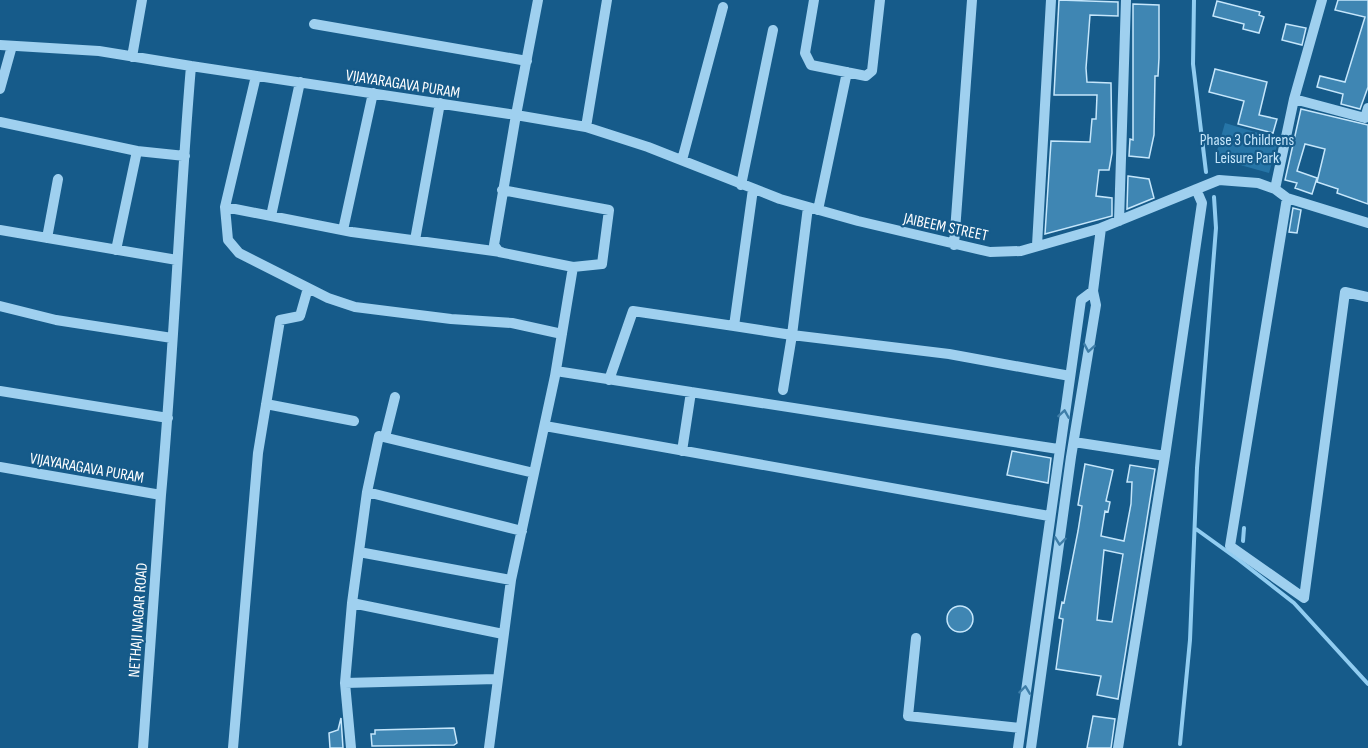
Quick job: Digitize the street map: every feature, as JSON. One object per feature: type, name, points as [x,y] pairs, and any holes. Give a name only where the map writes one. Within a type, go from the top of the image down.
[{"type":"street","points":[[132,57],[142,0]]},
{"type":"street","points":[[501,252],[494,245],[502,190],[538,0]]},
{"type":"street","points":[[586,127],[607,0]]},
{"type":"street","points":[[814,0],[805,53],[811,64],[866,76],[873,71],[880,0]]},
{"type":"street","points":[[954,245],[972,0]]},
{"type":"street","points":[[1037,245],[1051,0]]},
{"type":"street","points":[[1119,221],[1126,0]]},
{"type":"street","points":[[1275,189],[1293,99],[1322,0]]},
{"type":"street","points":[[682,160],[723,7]]},
{"type":"street","points":[[315,24],[526,61]]},
{"type":"street","points":[[741,185],[773,30]]},
{"type":"street","points":[[0,45],[99,51],[191,66]]},
{"type":"street","points":[[0,89],[12,46]]},
{"type":"street","name":"VIJAYARAGAVA PURAM","points":[[0,467],[161,495],[191,66],[516,115]]},
{"type":"street","points":[[783,390],[813,208],[847,72]]},
{"type":"street","points":[[256,76],[225,207],[228,240],[239,253],[308,288],[355,307],[451,319],[512,323],[562,334]]},
{"type":"street","points":[[272,216],[300,82]]},
{"type":"street","points":[[343,230],[374,93]]},
{"type":"street","points":[[1293,99],[1367,115]]},
{"type":"street","points":[[415,240],[440,104]]},
{"type":"street","name":"JAIBEEM STREET","points":[[516,115],[586,127],[682,160],[741,185],[813,208],[954,245],[990,252],[1021,251],[1101,228],[1219,180],[1258,183],[1275,189],[1287,198],[1368,223]]},
{"type":"street","points":[[0,122],[137,150],[185,156]]},
{"type":"street","points":[[116,250],[137,150]]},
{"type":"street","points":[[47,238],[58,179]]},
{"type":"street","points":[[1118,748],[1165,456],[1202,203],[1200,188]]},
{"type":"street","points":[[735,327],[753,189]]},
{"type":"street","points":[[225,207],[343,230],[501,252],[573,267],[602,264],[609,210],[502,190]]},
{"type":"street","points":[[1287,198],[1230,546],[1304,598],[1346,292],[1368,297]]},
{"type":"street","points":[[1031,748],[1074,442],[1096,305],[1092,291],[1101,228]]},
{"type":"street","points":[[0,230],[177,260]]},
{"type":"street","points":[[489,748],[502,634],[556,370],[573,267]]},
{"type":"street","points":[[233,748],[258,453],[280,320],[300,316],[308,288]]},
{"type":"street","points":[[1018,748],[1058,449],[1081,300],[1092,291]]},
{"type":"street","points":[[0,306],[56,320],[172,338]]},
{"type":"street","points":[[609,380],[633,311],[792,335],[948,354],[1070,376]]},
{"type":"street","points":[[556,370],[1058,449]]},
{"type":"street","points":[[0,391],[168,418]]},
{"type":"street","points":[[681,451],[691,392]]},
{"type":"street","points":[[384,437],[395,397]]},
{"type":"street","points":[[266,404],[354,422]]},
{"type":"street","points":[[545,426],[1049,516]]},
{"type":"street","points":[[351,748],[345,682],[352,603],[367,492],[379,436],[534,474]]},
{"type":"street","points":[[1074,442],[1165,456]]},
{"type":"street","points":[[367,492],[522,531]]},
{"type":"street","name":"NETHAJI NAGAR ROAD","points":[[143,748],[161,495]]},
{"type":"street","points":[[359,552],[512,580]]},
{"type":"street","points":[[352,603],[502,634]]},
{"type":"street","points":[[916,638],[908,716],[1020,728]]},
{"type":"street","points":[[345,682],[496,680]]},
{"type":"green space","name":"Phase 3 Childrens Leisure Park","points":[[1225,123],[1279,139],[1269,173],[1215,158]]},
{"type":"building","points":[[1059,0],[1118,2],[1118,16],[1090,15],[1086,68],[1087,82],[1111,83],[1112,153],[1109,170],[1099,170],[1096,196],[1112,198],[1112,216],[1045,234],[1051,141],[1090,142],[1092,119],[1096,119],[1097,95],[1054,95]]},
{"type":"building","points":[[1338,0],[1368,0],[1368,87],[1360,109],[1341,104],[1343,94],[1317,87],[1320,76],[1345,82],[1365,17],[1335,10]]},
{"type":"building","points":[[1217,1],[1260,12],[1259,15],[1264,17],[1259,33],[1243,29],[1244,24],[1213,16]]},
{"type":"building","points":[[1133,4],[1159,5],[1158,76],[1155,76],[1154,135],[1149,158],[1129,156],[1130,139],[1133,140]]},
{"type":"building","points":[[1286,24],[1306,28],[1302,45],[1282,40]]},
{"type":"building","points":[[1215,69],[1267,82],[1259,115],[1277,119],[1273,133],[1238,124],[1244,101],[1209,92]]},
{"type":"building","points":[[1301,109],[1368,125],[1368,204],[1337,193],[1338,189],[1317,182],[1325,149],[1305,144],[1297,171],[1317,178],[1312,194],[1295,188],[1297,183],[1285,180]]},
{"type":"building","points":[[1128,176],[1149,179],[1154,198],[1127,209]]},
{"type":"building","points":[[1293,208],[1301,210],[1297,233],[1289,232]]},
{"type":"building","points":[[1012,451],[1051,458],[1048,483],[1007,475]]},
{"type":"building","points":[[1085,464],[1113,470],[1106,501],[1110,502],[1108,512],[1105,511],[1101,536],[1124,541],[1131,504],[1132,482],[1127,482],[1130,465],[1155,469],[1118,699],[1097,695],[1101,676],[1056,669],[1063,619],[1059,618],[1062,602],[1064,603],[1082,506],[1078,505]],"holes":[[[1104,550],[1123,554],[1112,622],[1097,620]]]},
{"type":"building","points":[[960,606],[969,610],[973,619],[969,628],[960,632],[951,628],[947,619],[951,610]]},
{"type":"building","points":[[1093,716],[1115,719],[1111,748],[1087,748]]},
{"type":"building","points":[[341,718],[343,748],[330,748],[329,733],[338,730]]},
{"type":"building","points":[[454,728],[457,743],[454,745],[372,746],[371,734],[375,734],[375,730]]},
{"type":"waterway","points":[[1194,0],[1193,64],[1206,172]]},
{"type":"waterway","points":[[1180,744],[1190,640],[1197,468],[1216,228],[1214,197]]},
{"type":"waterway","points":[[1243,541],[1244,528]]},
{"type":"waterway","points":[[1196,529],[1239,560]]},
{"type":"waterway","points":[[1240,557],[1239,560],[1294,603],[1368,684]]}]
